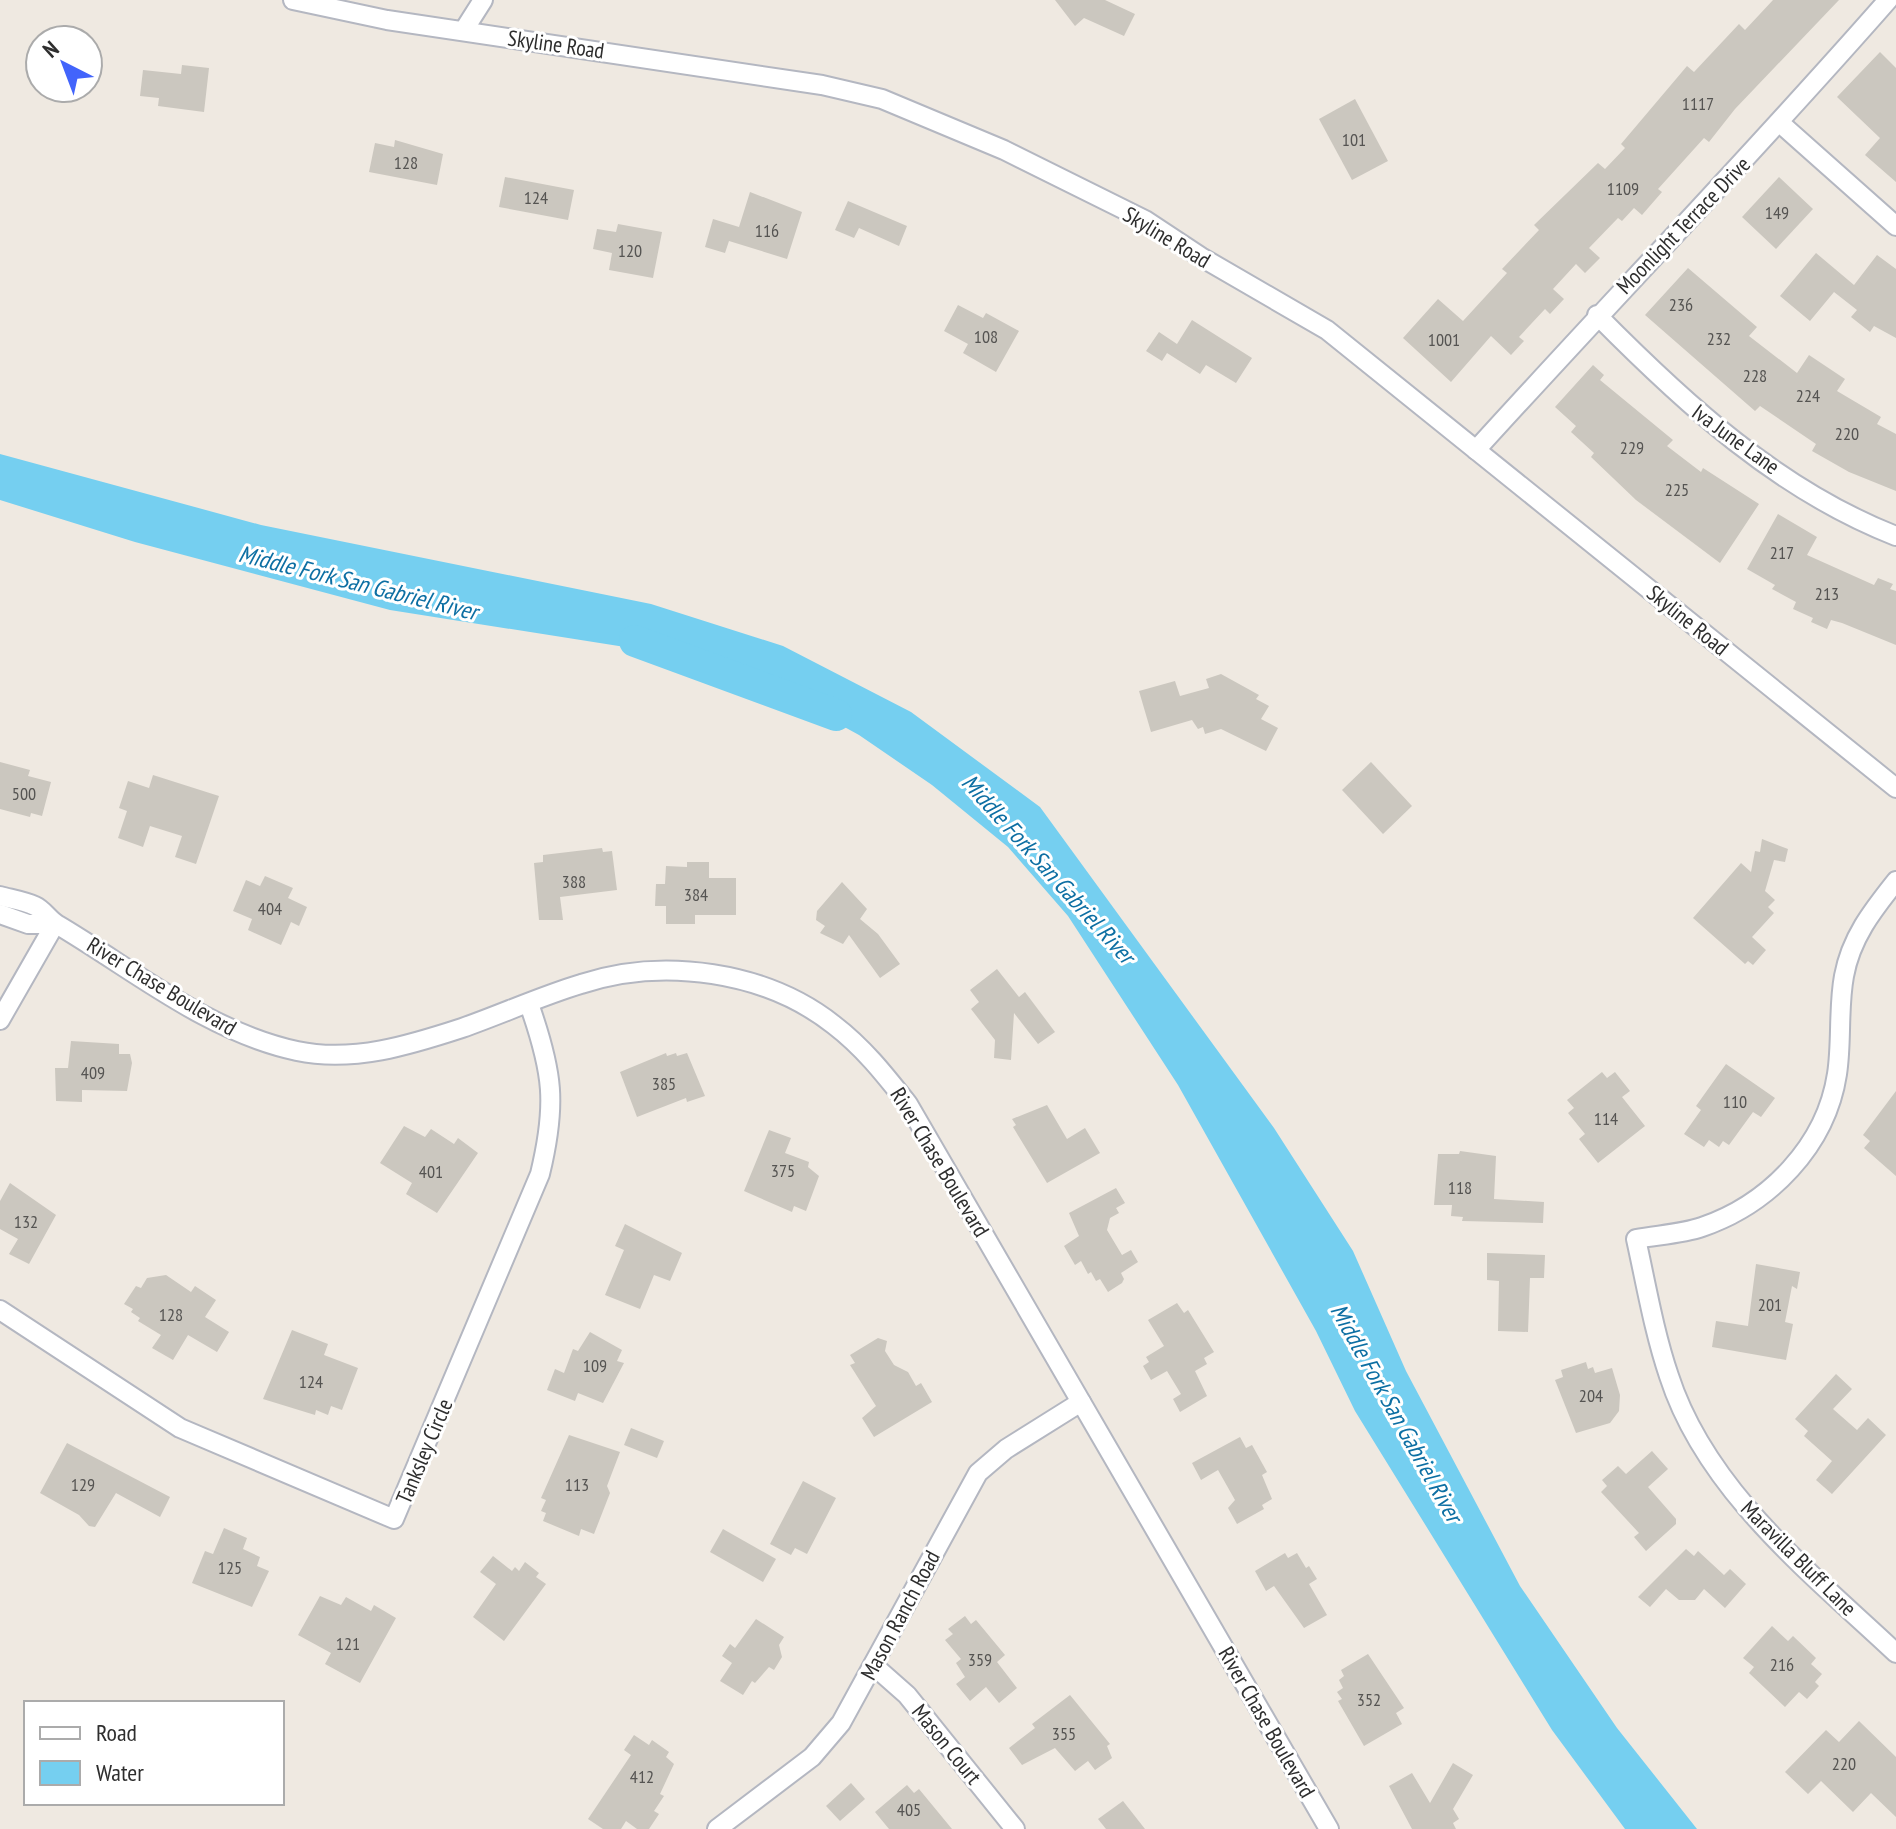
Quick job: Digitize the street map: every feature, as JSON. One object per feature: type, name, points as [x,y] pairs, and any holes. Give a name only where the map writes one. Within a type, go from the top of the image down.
[{"type":"street","name":"Skyline Road","points":[[293,0],[387,20],[777,76],[882,99],[943,122],[1145,220],[1201,257],[1327,330],[1896,788]]},
{"type":"street","points":[[464,30],[483,0]]},
{"type":"street","name":"Moonlight Terrace Drive","points":[[1476,450],[1597,315],[1780,123],[1888,0]]},
{"type":"street","points":[[1780,123],[1896,226]]},
{"type":"street","name":"Iva June Lane","points":[[1597,315],[1670,389],[1729,439],[1813,494],[1896,536]]},
{"type":"street","name":"Maravilla Bluff Lane","points":[[1896,881],[1868,917],[1853,945],[1844,977],[1837,1076],[1823,1119],[1795,1167],[1761,1197],[1701,1228],[1636,1239],[1669,1378],[1699,1438],[1740,1500],[1896,1653]]},
{"type":"street","name":"River Chase Boulevard","points":[[0,896],[37,907],[55,924],[88,941],[187,1006],[244,1036],[299,1052],[352,1054],[404,1047],[582,983],[633,973],[678,970],[724,976],[782,994],[832,1023],[871,1056],[908,1104],[1329,1829]]},
{"type":"street","name":"River Chase Boulevard","points":[[0,914],[28,924],[55,924]]},
{"type":"street","points":[[0,1020],[55,924]]},
{"type":"street","name":"Tanksley Circle","points":[[0,1310],[180,1428],[394,1519],[540,1174],[552,1125],[552,1088],[529,1004]]},
{"type":"street","name":"Mason Ranch Road","points":[[717,1829],[812,1757],[841,1723],[978,1473],[1006,1449],[1081,1402]]},
{"type":"street","name":"Mason Court","points":[[873,1665],[907,1695],[1015,1829]]},
{"type":"water","points":[[0,454],[261,525],[651,604],[783,646],[911,712],[1040,807],[1274,1128],[1353,1251],[1406,1371],[1520,1586],[1617,1728],[1697,1829],[1625,1829],[1552,1730],[1355,1411],[1316,1331],[1178,1085],[1068,916],[1008,847],[932,785],[859,735],[755,678],[663,653],[390,610],[135,542],[0,500]]},
{"type":"building","points":[[1055,0],[1105,0],[1135,14],[1124,36],[1084,18],[1075,26]]},
{"type":"building","points":[[1773,0],[1839,0],[1735,109],[1709,142],[1704,138],[1658,189],[1662,192],[1642,215],[1634,208],[1622,221],[1618,218],[1589,248],[1600,258],[1585,273],[1576,264],[1553,289],[1564,299],[1550,314],[1545,309],[1519,337],[1524,341],[1511,355],[1491,336],[1451,382],[1403,338],[1438,299],[1463,321],[1507,273],[1502,269],[1539,230],[1534,225],[1598,163],[1605,169],[1625,148],[1621,144],[1687,66],[1694,72],[1739,24],[1745,30]]},
{"type":"building","points":[[1880,52],[1896,68],[1896,182],[1865,155],[1880,138],[1837,97]]},
{"type":"building","points":[[182,65],[209,68],[204,112],[158,106],[159,98],[140,96],[143,70],[181,74]]},
{"type":"building","points":[[1355,99],[1388,161],[1352,180],[1319,119]]},
{"type":"building","points":[[395,140],[443,154],[437,185],[369,172],[375,143],[394,147]]},
{"type":"building","points":[[505,177],[574,190],[568,220],[499,207]]},
{"type":"building","points":[[1779,177],[1813,209],[1776,249],[1742,217]]},
{"type":"building","points":[[750,192],[802,212],[787,259],[729,241],[725,253],[705,247],[713,219],[739,227]]},
{"type":"building","points":[[848,201],[907,226],[899,246],[859,228],[854,238],[835,230]]},
{"type":"building","points":[[618,224],[662,232],[653,278],[609,270],[612,253],[593,249],[597,229],[616,232]]},
{"type":"building","points":[[1816,253],[1854,285],[1877,255],[1896,269],[1896,338],[1874,326],[1870,332],[1851,317],[1857,310],[1834,292],[1810,321],[1780,296]]},
{"type":"building","points":[[1688,268],[1757,327],[1749,336],[1797,373],[1809,355],[1845,379],[1837,391],[1881,417],[1877,424],[1896,434],[1896,491],[1849,472],[1812,451],[1816,444],[1760,406],[1755,411],[1645,315]]},
{"type":"building","points":[[958,305],[983,318],[986,313],[1019,331],[996,372],[963,353],[968,344],[944,331]]},
{"type":"building","points":[[1192,320],[1252,358],[1236,383],[1206,365],[1200,374],[1167,353],[1162,361],[1146,351],[1159,332],[1177,344]]},
{"type":"building","points":[[1593,365],[1604,375],[1600,380],[1673,440],[1667,446],[1701,472],[1703,468],[1759,504],[1720,563],[1636,500],[1591,457],[1594,453],[1571,432],[1576,426],[1555,407]]},
{"type":"building","points":[[1778,514],[1817,537],[1807,555],[1874,585],[1878,578],[1893,584],[1890,589],[1896,591],[1896,645],[1831,620],[1827,629],[1811,622],[1813,618],[1793,609],[1796,602],[1772,589],[1775,585],[1747,569]]},
{"type":"building","points":[[1221,674],[1259,695],[1256,699],[1269,706],[1261,719],[1278,728],[1266,751],[1221,729],[1205,734],[1203,727],[1198,729],[1192,720],[1151,732],[1139,691],[1175,681],[1180,696],[1209,688],[1206,679]]},
{"type":"building","points":[[0,762],[30,770],[28,776],[51,782],[42,816],[31,813],[30,817],[0,809]]},
{"type":"building","points":[[1371,762],[1412,806],[1383,834],[1342,790]]},
{"type":"building","points":[[153,775],[219,796],[196,864],[175,857],[182,836],[150,826],[143,847],[118,838],[127,811],[119,808],[128,781],[149,788]]},
{"type":"building","points":[[1762,839],[1788,849],[1785,862],[1774,860],[1765,891],[1775,900],[1768,907],[1774,913],[1752,937],[1766,950],[1753,965],[1748,961],[1745,964],[1693,918],[1741,863],[1751,872],[1755,851],[1760,852]]},
{"type":"building","points":[[602,848],[603,852],[612,851],[617,890],[560,897],[563,920],[539,920],[534,863],[543,862],[543,855]]},
{"type":"building","points":[[687,862],[709,862],[709,878],[736,878],[736,915],[695,915],[695,924],[666,924],[666,906],[655,906],[656,884],[665,884],[666,866],[687,867]]},
{"type":"building","points":[[265,876],[293,888],[288,898],[307,907],[299,926],[291,922],[281,945],[248,930],[252,919],[233,911],[246,880],[260,886]]},
{"type":"building","points":[[842,882],[867,909],[860,919],[878,934],[900,964],[880,978],[849,935],[843,944],[820,933],[825,926],[816,920],[817,911]]},
{"type":"building","points":[[997,969],[1019,997],[1025,992],[1055,1032],[1038,1044],[1014,1013],[1011,1060],[994,1058],[995,1040],[971,1009],[979,1002],[970,990]]},
{"type":"building","points":[[71,1041],[119,1044],[119,1054],[130,1054],[132,1063],[127,1091],[82,1090],[82,1102],[56,1101],[55,1068],[68,1068]]},
{"type":"building","points":[[666,1053],[667,1056],[676,1053],[677,1056],[687,1053],[705,1096],[687,1102],[686,1098],[637,1117],[620,1072]]},
{"type":"building","points":[[1726,1064],[1775,1098],[1761,1117],[1753,1112],[1729,1145],[1723,1141],[1719,1147],[1709,1140],[1704,1147],[1684,1134],[1701,1110],[1696,1106]]},
{"type":"building","points":[[1602,1072],[1607,1078],[1615,1072],[1630,1091],[1622,1097],[1645,1126],[1598,1163],[1579,1139],[1585,1134],[1568,1113],[1574,1108],[1567,1100]]},
{"type":"building","points":[[1896,1091],[1896,1176],[1864,1148],[1870,1141],[1863,1135]]},
{"type":"building","points":[[1047,1105],[1067,1139],[1085,1128],[1100,1153],[1047,1183],[1013,1127],[1016,1125],[1012,1119]]},
{"type":"building","points":[[404,1126],[425,1137],[431,1129],[454,1144],[458,1138],[478,1153],[437,1213],[406,1194],[412,1183],[380,1163]]},
{"type":"building","points":[[769,1130],[791,1138],[785,1153],[809,1162],[808,1167],[819,1176],[806,1211],[794,1206],[792,1212],[744,1191]]},
{"type":"building","points":[[1460,1151],[1496,1156],[1494,1199],[1544,1202],[1543,1223],[1462,1221],[1463,1217],[1451,1216],[1452,1205],[1434,1205],[1438,1154],[1459,1154]]},
{"type":"building","points":[[10,1183],[56,1215],[29,1264],[9,1254],[18,1239],[0,1229],[0,1201]]},
{"type":"building","points":[[1116,1188],[1125,1203],[1116,1208],[1119,1213],[1110,1218],[1107,1230],[1122,1255],[1131,1250],[1138,1262],[1121,1273],[1122,1283],[1108,1292],[1100,1279],[1096,1281],[1091,1272],[1088,1274],[1081,1261],[1075,1265],[1064,1246],[1079,1236],[1069,1213]]},
{"type":"building","points":[[625,1224],[682,1253],[670,1281],[654,1275],[640,1309],[605,1295],[624,1250],[615,1246]]},
{"type":"building","points":[[1487,1253],[1545,1255],[1544,1278],[1530,1278],[1528,1332],[1498,1331],[1499,1281],[1487,1280]]},
{"type":"building","points":[[1756,1264],[1800,1272],[1797,1289],[1792,1286],[1785,1322],[1793,1324],[1786,1360],[1712,1347],[1716,1321],[1748,1326]]},
{"type":"building","points":[[166,1275],[191,1292],[195,1286],[216,1300],[205,1317],[229,1332],[217,1352],[188,1335],[173,1360],[152,1348],[161,1335],[138,1321],[140,1318],[131,1312],[133,1309],[124,1304],[136,1286],[141,1288],[147,1278]]},
{"type":"building","points":[[1177,1303],[1184,1313],[1188,1310],[1214,1352],[1204,1358],[1207,1364],[1195,1371],[1207,1396],[1180,1412],[1173,1399],[1181,1394],[1167,1371],[1151,1380],[1143,1366],[1149,1362],[1146,1357],[1164,1346],[1148,1320]]},
{"type":"building","points":[[292,1330],[328,1344],[324,1355],[358,1368],[342,1410],[331,1406],[328,1415],[316,1410],[315,1415],[263,1399]]},
{"type":"building","points":[[590,1332],[622,1350],[617,1361],[624,1363],[603,1403],[578,1393],[575,1401],[547,1390],[555,1369],[564,1373],[573,1349],[578,1351]]},
{"type":"building","points":[[878,1338],[887,1341],[885,1351],[894,1365],[908,1372],[916,1386],[921,1383],[932,1402],[874,1437],[862,1418],[876,1406],[850,1365],[855,1363],[850,1355]]},
{"type":"building","points":[[1586,1362],[1588,1369],[1593,1367],[1595,1373],[1612,1368],[1620,1395],[1619,1411],[1610,1423],[1576,1433],[1555,1380],[1563,1377],[1561,1370]]},
{"type":"building","points":[[1836,1374],[1852,1389],[1833,1409],[1857,1430],[1868,1418],[1886,1435],[1832,1494],[1816,1480],[1832,1461],[1804,1436],[1808,1431],[1795,1419]]},
{"type":"building","points":[[631,1428],[664,1441],[657,1458],[624,1445]]},
{"type":"building","points":[[569,1435],[620,1452],[607,1486],[610,1493],[594,1534],[581,1529],[579,1536],[543,1521],[546,1513],[541,1511],[546,1500],[541,1498]]},
{"type":"building","points":[[1240,1437],[1246,1448],[1252,1445],[1267,1472],[1262,1475],[1272,1499],[1262,1505],[1264,1509],[1237,1524],[1228,1508],[1235,1500],[1218,1470],[1201,1480],[1192,1463]]},
{"type":"building","points":[[67,1443],[170,1497],[160,1517],[116,1493],[95,1527],[89,1526],[79,1515],[40,1493]]},
{"type":"building","points":[[1652,1451],[1668,1469],[1648,1487],[1676,1519],[1676,1524],[1646,1551],[1634,1537],[1639,1533],[1601,1492],[1607,1486],[1602,1480],[1618,1466],[1626,1474]]},
{"type":"building","points":[[803,1481],[836,1498],[807,1554],[795,1548],[791,1555],[770,1544]]},
{"type":"building","points":[[224,1528],[247,1538],[243,1549],[260,1557],[257,1566],[269,1571],[252,1607],[192,1583],[205,1551],[213,1554]]},
{"type":"building","points":[[723,1529],[776,1559],[763,1582],[710,1552]]},
{"type":"building","points":[[1686,1549],[1694,1556],[1698,1551],[1724,1575],[1730,1569],[1746,1584],[1725,1608],[1704,1589],[1695,1600],[1679,1600],[1666,1589],[1650,1607],[1638,1597]]},
{"type":"building","points":[[1285,1553],[1288,1558],[1297,1553],[1306,1568],[1309,1566],[1317,1579],[1309,1584],[1327,1615],[1304,1628],[1274,1586],[1266,1591],[1255,1571]]},
{"type":"building","points":[[493,1556],[512,1571],[515,1567],[519,1571],[525,1562],[539,1573],[536,1577],[546,1584],[504,1641],[473,1617],[496,1584],[480,1572]]},
{"type":"building","points":[[320,1596],[341,1605],[346,1597],[371,1611],[374,1605],[396,1618],[360,1683],[325,1664],[331,1653],[298,1635]]},
{"type":"building","points":[[965,1616],[971,1624],[976,1620],[1005,1655],[997,1662],[1017,1688],[999,1703],[986,1687],[970,1701],[956,1684],[965,1677],[956,1663],[961,1659],[945,1640],[953,1634],[948,1629]]},
{"type":"building","points":[[756,1619],[784,1637],[779,1645],[782,1657],[774,1670],[769,1667],[755,1683],[752,1681],[743,1695],[720,1681],[732,1663],[722,1656],[730,1644],[735,1648]]},
{"type":"building","points":[[1772,1626],[1788,1641],[1793,1636],[1816,1658],[1811,1664],[1822,1674],[1815,1682],[1819,1686],[1807,1699],[1799,1692],[1785,1707],[1749,1673],[1754,1667],[1743,1658]]},
{"type":"building","points":[[1368,1654],[1404,1708],[1396,1713],[1402,1724],[1364,1746],[1338,1701],[1342,1699],[1337,1692],[1343,1688],[1339,1680],[1344,1676],[1341,1670]]},
{"type":"building","points":[[1070,1695],[1110,1744],[1107,1746],[1112,1758],[1095,1770],[1088,1761],[1075,1771],[1055,1748],[1022,1765],[1009,1748],[1035,1728],[1032,1724]]},
{"type":"building","points":[[1859,1721],[1896,1757],[1896,1817],[1871,1793],[1853,1812],[1821,1781],[1808,1794],[1785,1772],[1826,1730],[1839,1742]]},
{"type":"building","points":[[634,1735],[649,1745],[652,1740],[669,1752],[666,1757],[674,1764],[660,1794],[664,1796],[654,1811],[659,1814],[649,1829],[637,1829],[626,1821],[621,1829],[603,1829],[588,1819],[631,1755],[624,1750]]},
{"type":"building","points":[[1453,1763],[1473,1775],[1453,1809],[1459,1819],[1453,1823],[1456,1829],[1412,1829],[1389,1786],[1412,1773],[1430,1803]]},
{"type":"building","points":[[851,1783],[865,1799],[840,1821],[826,1806]]},
{"type":"building","points":[[907,1785],[914,1793],[919,1789],[952,1829],[889,1829],[875,1812]]},
{"type":"building","points":[[1123,1801],[1145,1829],[1106,1829],[1098,1819]]},
{"type":"waterway","name":"Middle Fork San Gabriel River","points":[[635,641],[836,715]]}]
